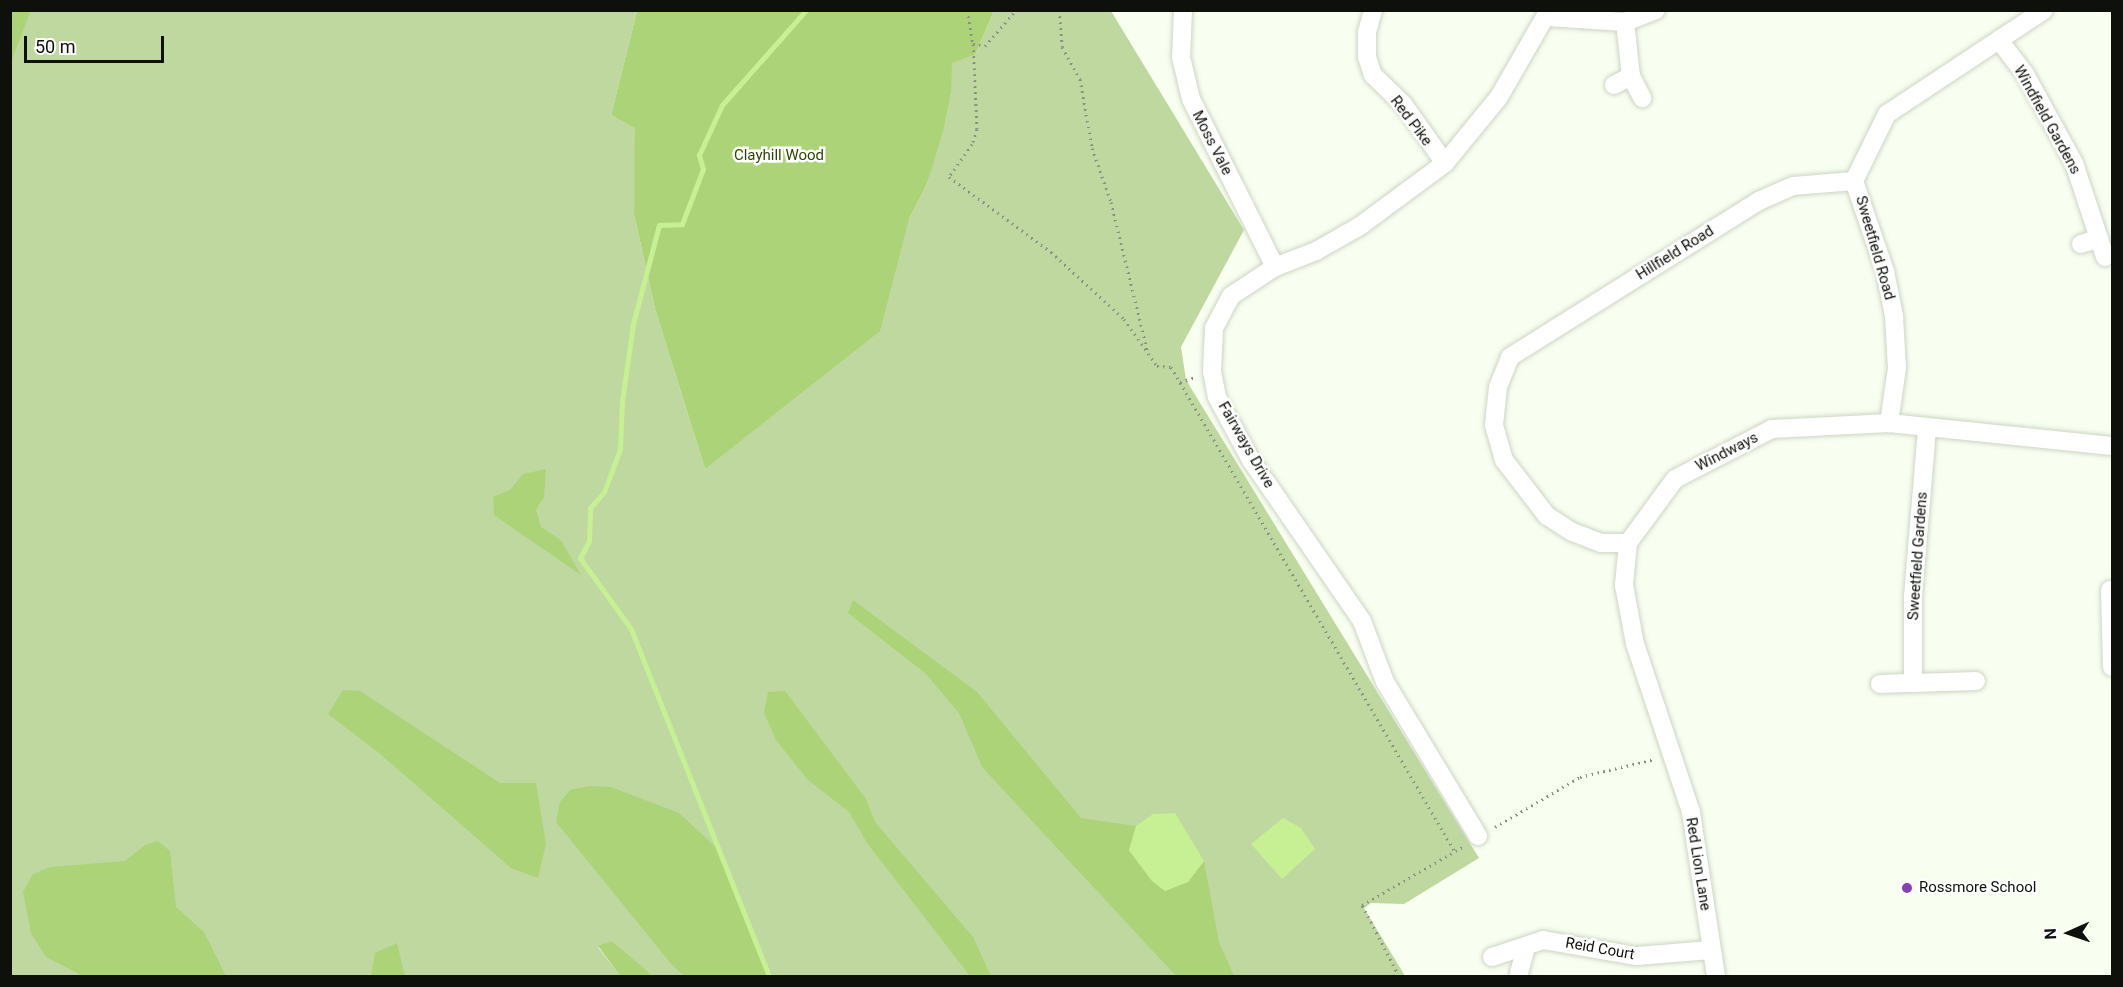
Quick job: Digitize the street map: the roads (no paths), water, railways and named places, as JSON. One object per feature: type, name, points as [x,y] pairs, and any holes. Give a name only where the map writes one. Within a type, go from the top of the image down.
[{"type":"street","name":"Moss Vale","points":[[1183,10],[1181,57],[1191,99],[1275,267]]},
{"type":"street","name":"Red Pike","points":[[1373,10],[1367,33],[1367,57],[1373,75],[1402,104],[1445,163]]},
{"type":"street","points":[[1548,14],[1625,22],[1656,10]]},
{"type":"street","points":[[1854,181],[1887,114],[2044,10]]},
{"type":"street","name":"Fairways Drive","points":[[1478,836],[1385,682],[1362,621],[1251,460],[1217,397],[1212,371],[1214,328],[1231,296],[1275,267],[1316,250],[1360,226],[1445,163],[1499,96],[1548,14]]},
{"type":"street","points":[[1625,22],[1631,76],[1642,98]]},
{"type":"street","name":"Windfield Gardens","points":[[1999,40],[2025,74],[2074,163],[2105,257]]},
{"type":"street","points":[[1614,85],[1631,76]]},
{"type":"street","name":"Sweetfield Road","points":[[1854,181],[1882,261],[1894,316],[1897,368],[1889,423]]},
{"type":"street","name":"Hillfield Road","points":[[1628,543],[1600,543],[1572,532],[1547,516],[1504,459],[1494,425],[1498,387],[1510,357],[1759,201],[1793,186],[1854,181]]},
{"type":"street","points":[[2081,244],[2099,238]]},
{"type":"street","name":"Windways","points":[[1628,543],[1675,479],[1739,443],[1772,429],[1889,423],[1927,429],[2112,446]]},
{"type":"street","name":"Sweetfield Gardens","points":[[1913,682],[1913,596],[1927,429]]},
{"type":"street","name":"Red Lion Lane","points":[[1628,543],[1624,585],[1635,644],[1691,812],[1716,976]]},
{"type":"street","points":[[2110,590],[2112,668]]},
{"type":"street","points":[[1880,684],[1976,681]]},
{"type":"street","name":"Reid Court","points":[[1492,957],[1543,940],[1568,942],[1637,956],[1712,950]]},
{"type":"street","points":[[1519,973],[1526,946]]},
{"type":"waterway","points":[[769,976],[631,629],[580,558],[589,541],[590,508],[604,492],[620,449],[622,401],[633,324],[659,225],[682,224],[703,169],[699,155],[722,105],[806,10]]},
{"type":"place","name":"Rossmore School","points":[[1907,888]]},
{"type":"park label","name":"Clayhill Wood","points":[[779,156]]}]
